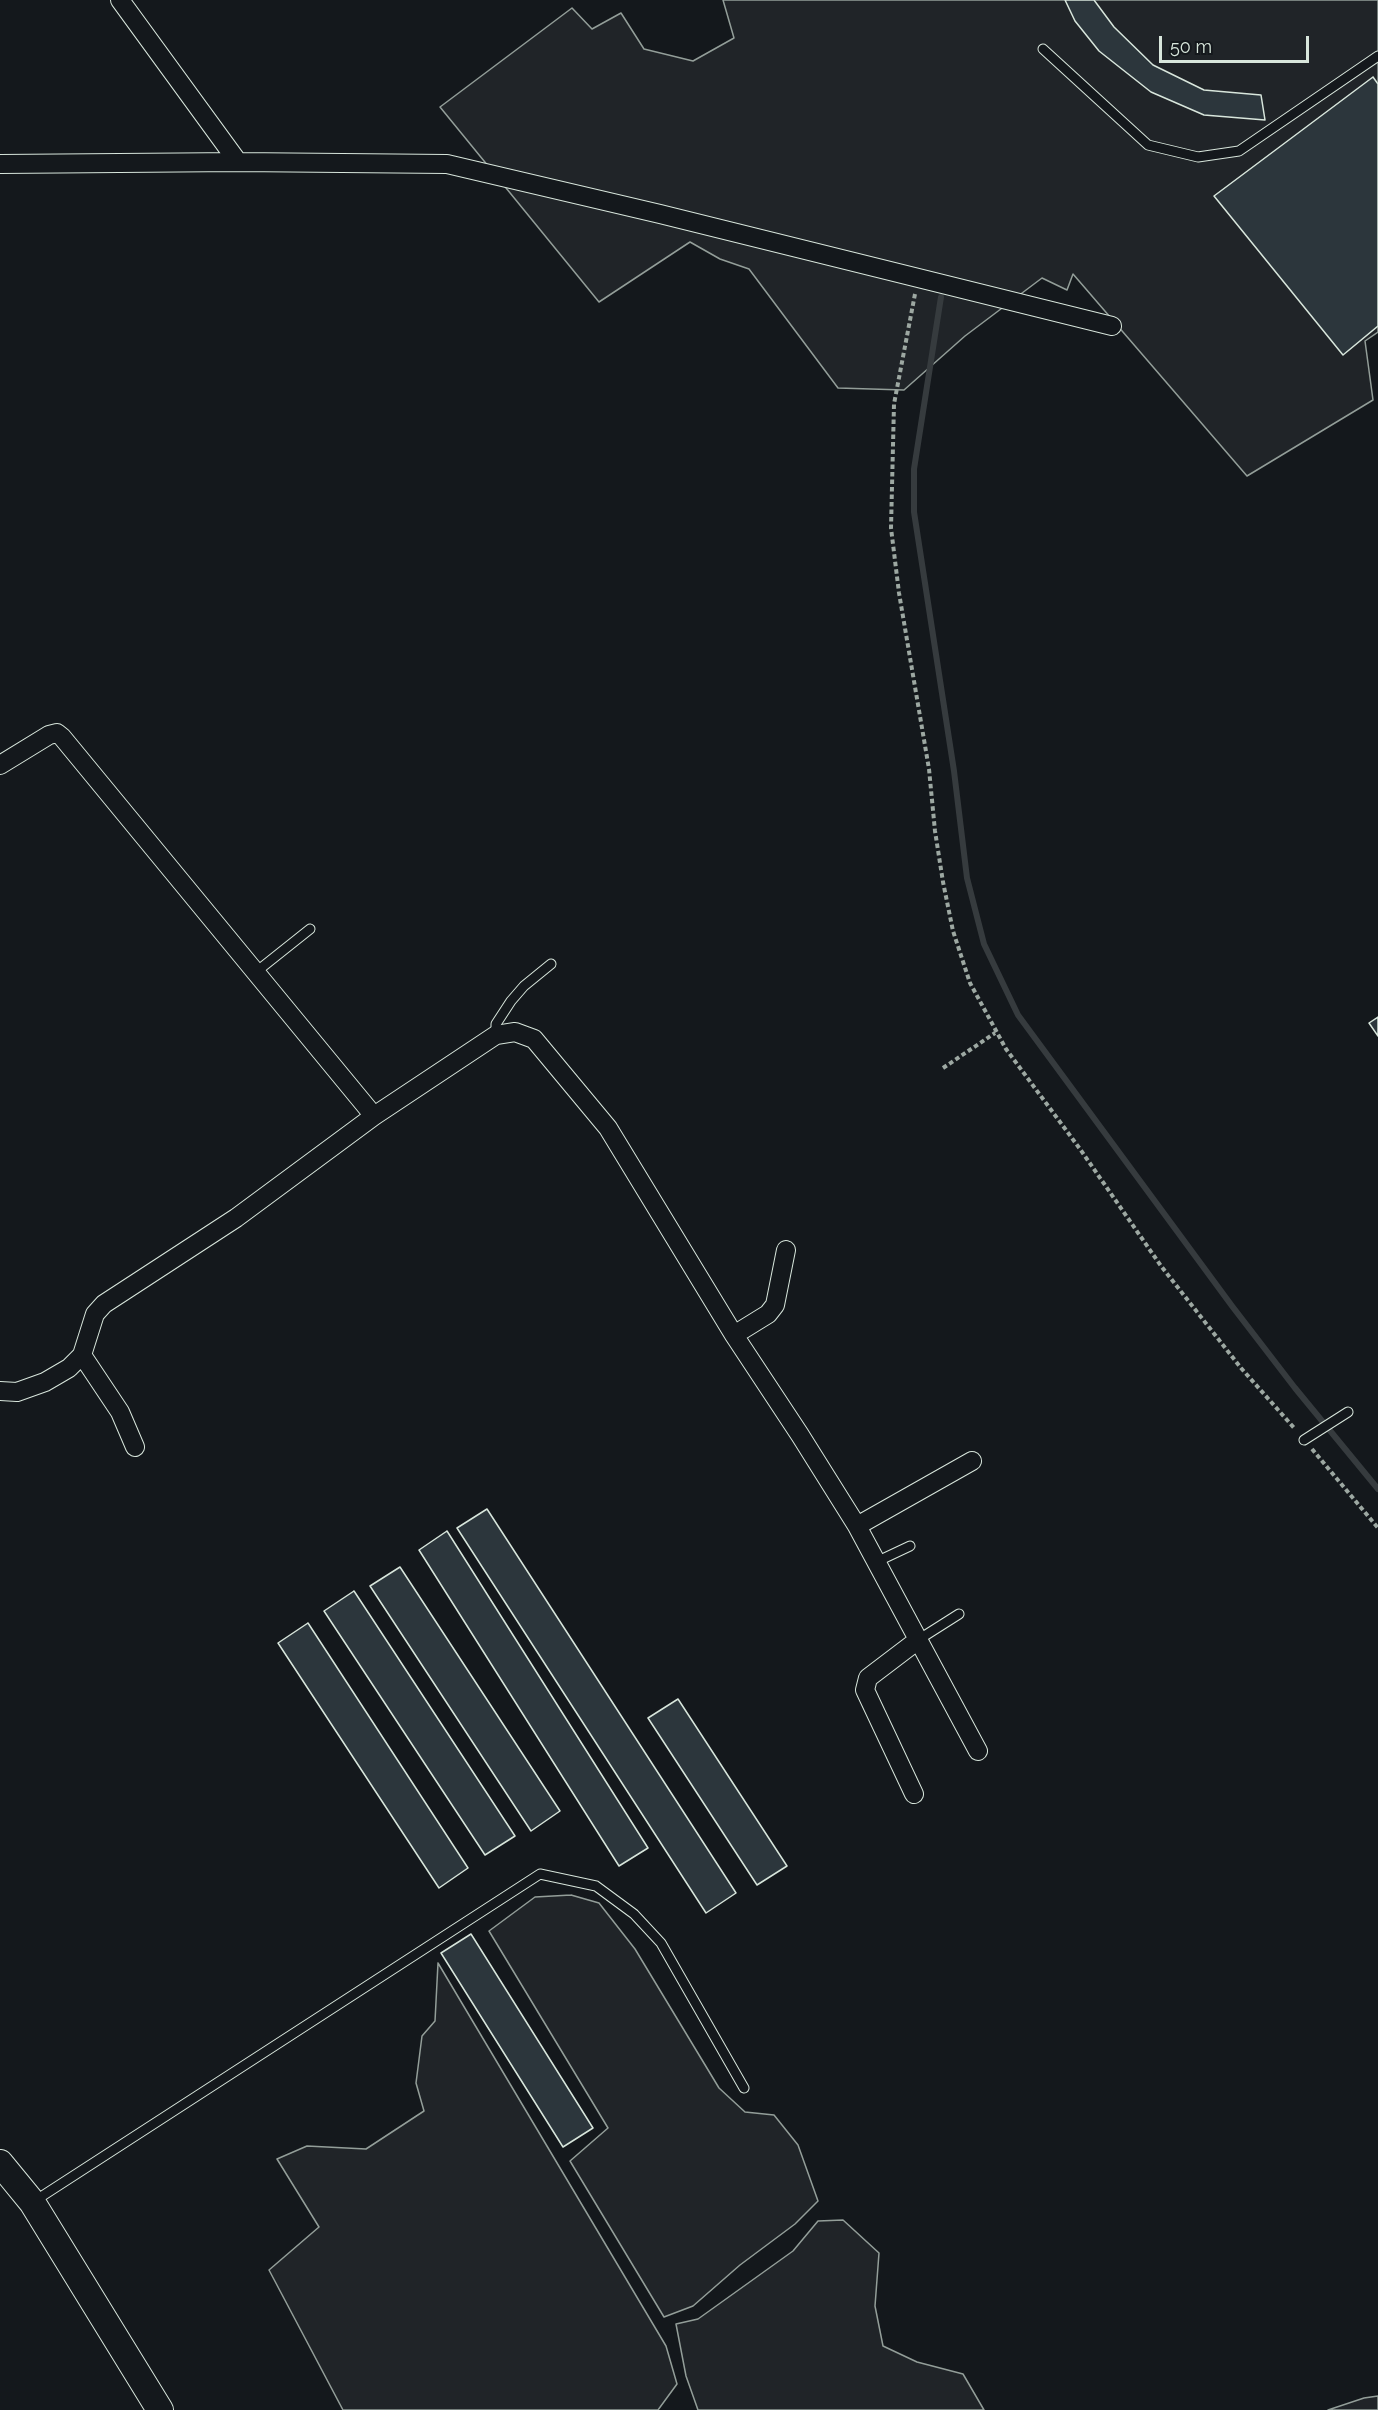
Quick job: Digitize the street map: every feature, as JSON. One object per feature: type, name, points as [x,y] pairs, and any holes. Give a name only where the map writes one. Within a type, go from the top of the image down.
[{"type":"street","points":[[120,0],[238,162]]},
{"type":"street","points":[[0,164],[238,162],[447,164],[1112,326]]},
{"type":"street","points":[[0,765],[50,735],[57,734],[62,737],[374,1116]]},
{"type":"street","points":[[0,1391],[17,1392],[45,1382],[69,1368],[82,1355],[95,1314],[104,1304],[236,1218],[374,1116],[495,1035],[515,1032],[534,1038],[608,1128],[734,1335],[857,1526],[978,1751]]},
{"type":"street","points":[[734,1335],[768,1314],[775,1305],[786,1250]]},
{"type":"street","points":[[82,1355],[120,1412],[135,1447]]},
{"type":"street","points":[[857,1526],[972,1461]]},
{"type":"street","points":[[914,1794],[865,1690],[868,1678],[918,1640]]},
{"type":"street","points":[[0,2163],[32,2202],[160,2410]]},
{"type":"lane","points":[[1043,50],[1148,145],[1198,158],[1239,151],[1378,56]]},
{"type":"lane","points":[[256,972],[310,929]]},
{"type":"lane","points":[[495,1035],[496,1024],[511,1001],[524,986],[551,964]]},
{"type":"lane","points":[[1304,1440],[1348,1412]]},
{"type":"lane","points":[[876,1562],[910,1546]]},
{"type":"lane","points":[[918,1640],[959,1614]]},
{"type":"lane","points":[[32,2202],[540,1874],[596,1886],[634,1914],[661,1943],[744,2088]]},
{"type":"path","points":[[918,278],[894,404],[891,528],[899,593],[929,769],[943,882],[954,931],[970,983],[995,1033],[1195,1312],[1378,1528]]},
{"type":"path","points":[[943,1068],[995,1033]]},
{"type":"shaded area","points":[[723,0],[1378,0],[1378,332],[1365,341],[1373,400],[1247,476],[1073,274],[1067,290],[1042,278],[965,336],[904,390],[838,388],[749,269],[720,259],[690,242],[599,302],[440,107],[572,8],[592,29],[621,13],[644,49],[693,61],[734,38]]},
{"type":"shaded area","points":[[571,1895],[599,1903],[635,1949],[719,2088],[745,2112],[774,2115],[798,2145],[818,2201],[795,2224],[740,2265],[693,2306],[664,2317],[570,2161],[608,2128],[489,1931],[535,1897]]},
{"type":"shaded area","points":[[438,1963],[666,2346],[677,2384],[658,2410],[343,2410],[269,2270],[319,2227],[277,2159],[307,2146],[366,2149],[424,2111],[416,2083],[422,2036],[435,2021]]},
{"type":"shaded area","points":[[843,2220],[879,2253],[875,2306],[883,2346],[917,2362],[963,2374],[984,2410],[698,2410],[686,2376],[676,2324],[698,2319],[793,2251],[818,2221]]},
{"type":"shaded area","points":[[1378,2396],[1378,2410],[1328,2410],[1364,2398]]},
{"type":"building","points":[[1065,0],[1094,0],[1114,27],[1153,65],[1204,90],[1261,95],[1265,120],[1204,115],[1151,92],[1099,51],[1075,21]]},
{"type":"building","points":[[1373,77],[1378,84],[1378,326],[1343,355],[1214,196]]},
{"type":"building","points":[[1378,1017],[1378,1036],[1369,1023]]},
{"type":"building","points":[[487,1509],[736,1893],[706,1913],[457,1528]]},
{"type":"building","points":[[447,1531],[648,1848],[619,1866],[419,1550]]},
{"type":"building","points":[[400,1567],[560,1811],[531,1831],[370,1586]]},
{"type":"building","points":[[354,1591],[515,1836],[485,1855],[324,1611]]},
{"type":"building","points":[[308,1623],[468,1868],[439,1888],[278,1643]]},
{"type":"building","points":[[678,1699],[787,1866],[757,1885],[648,1718]]},
{"type":"building","points":[[471,1934],[593,2128],[563,2147],[441,1953]]},
{"type":"waterway","points":[[941,297],[914,469],[914,512],[954,771],[967,878],[984,944],[1018,1015],[1232,1306],[1295,1388],[1378,1489]]}]
